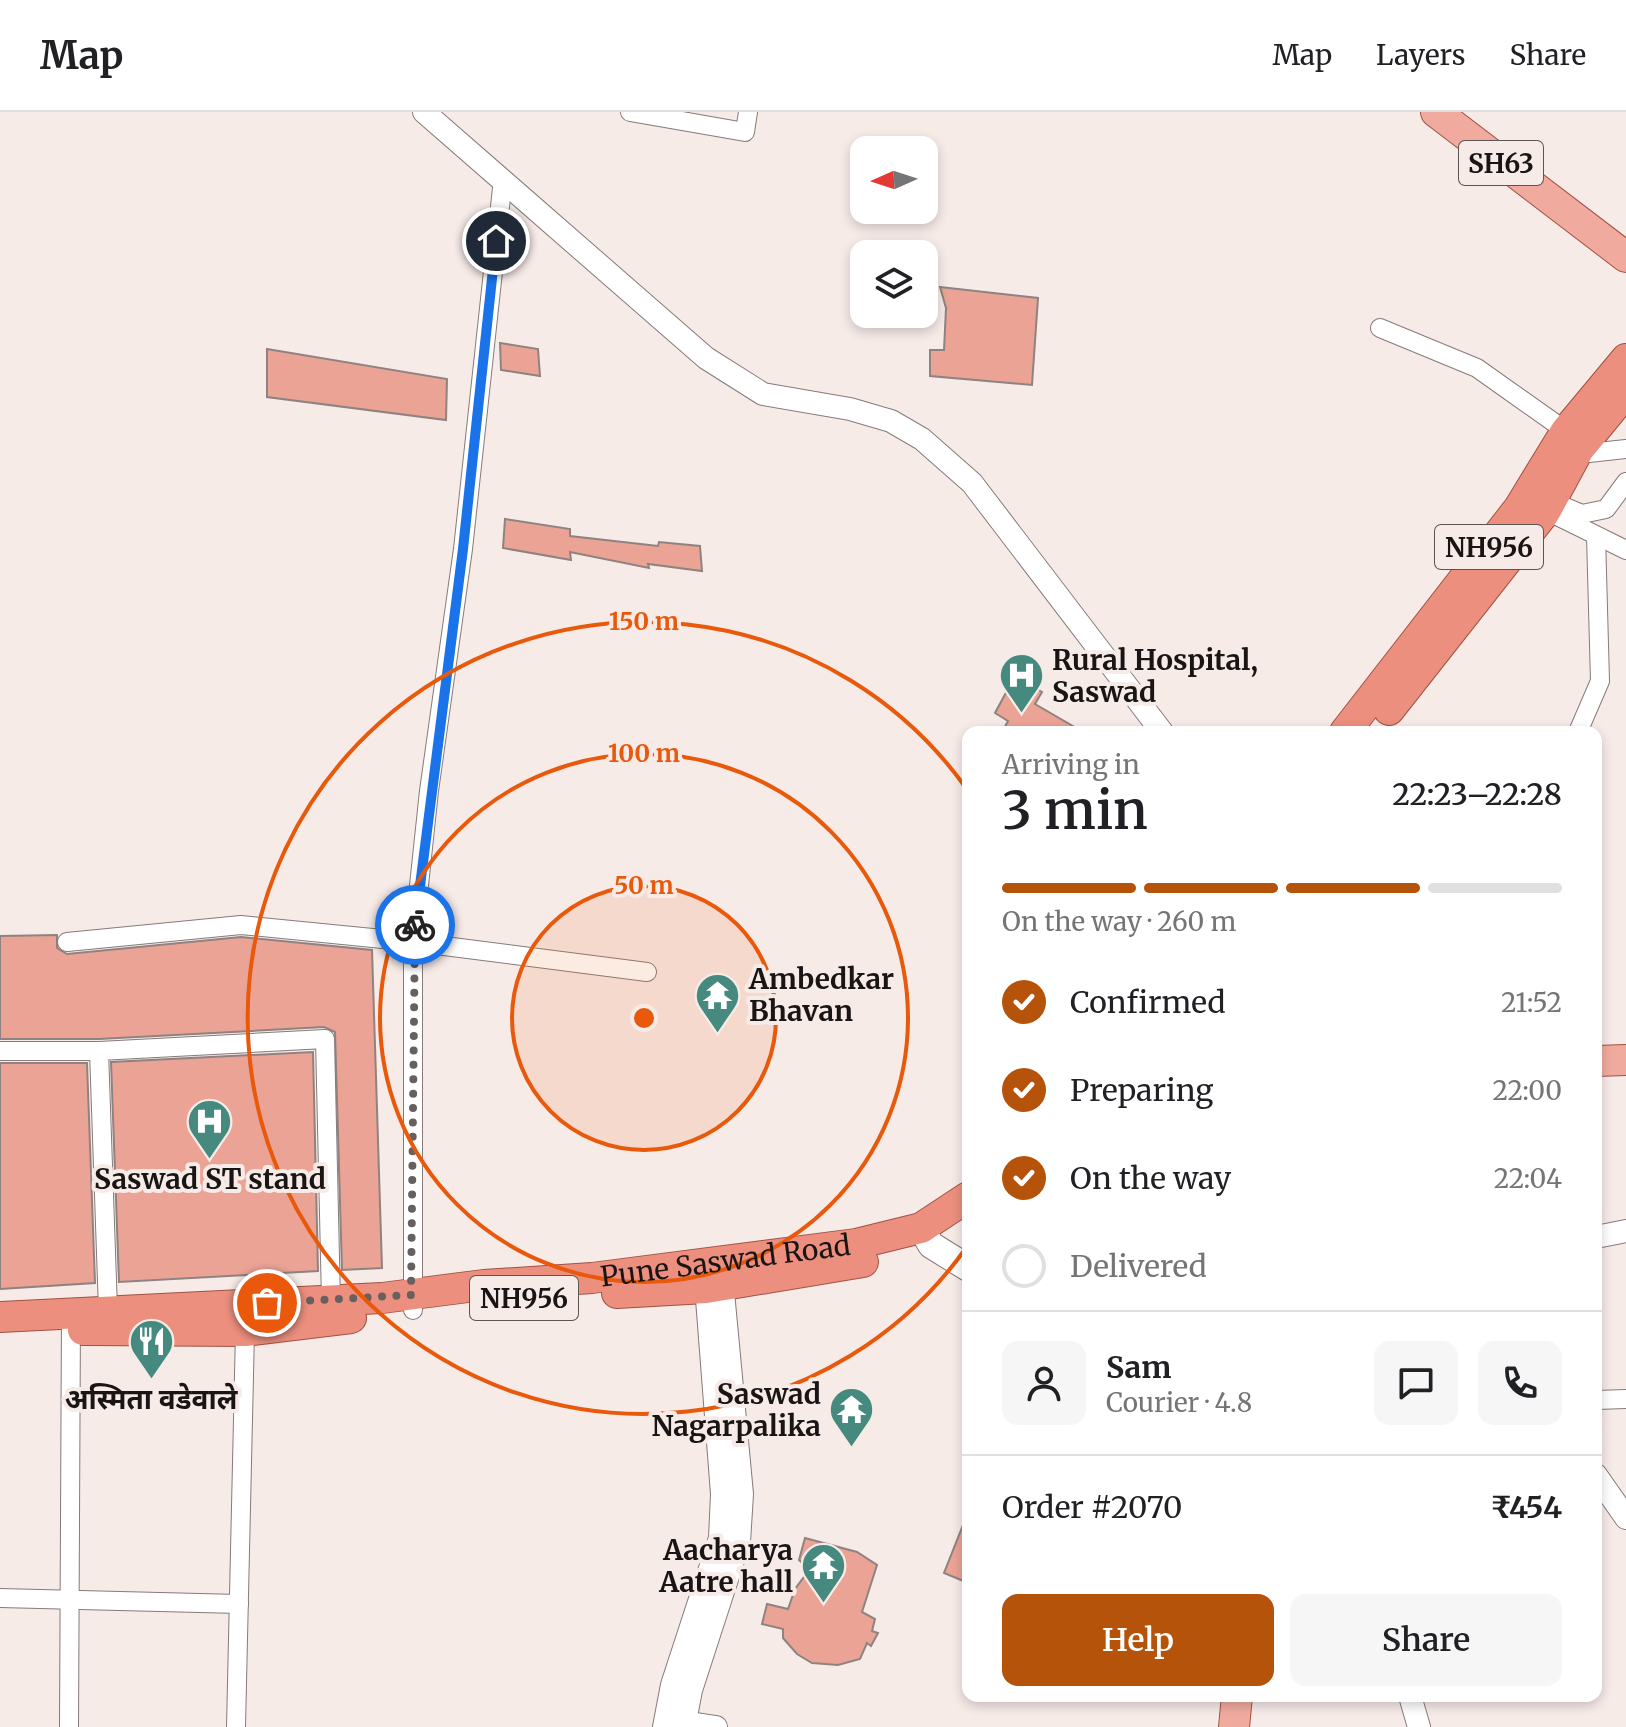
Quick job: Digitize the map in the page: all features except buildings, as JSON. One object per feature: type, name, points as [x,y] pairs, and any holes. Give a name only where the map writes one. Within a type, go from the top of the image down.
[{"type":"highway","name":"NH956","points":[[1357,726],[1541,504],[1626,359]]},
{"type":"highway","name":"NH956","points":[[1578,444],[1626,392]]},
{"type":"highway","points":[[947,1249],[962,1212]]},
{"type":"highway","points":[[947,1249],[962,1230]]},
{"type":"highway","name":"Pune Saswad Road","points":[[713,1275],[856,1244],[947,1249]]},
{"type":"highway","name":"NH956","points":[[0,1335],[71,1321],[245,1331],[412,1302],[518,1298],[713,1275]]},
{"type":"highway","points":[[0,1317],[71,1321],[108,1310],[331,1301],[412,1302]]},
{"type":"main road","name":"SH63","points":[[1436,112],[1626,257]]},
{"type":"main road","points":[[1602,1061],[1626,1060]]},
{"type":"main road","points":[[1234,1727],[1236,1702]]},
{"type":"main road","points":[[1254,1727],[1256,1702]]},
{"type":"street","points":[[424,112],[706,358],[763,394],[850,409],[891,421],[922,439],[972,483],[1157,726]]},
{"type":"street","points":[[630,112],[745,132],[748,112]]},
{"type":"street","points":[[412,1302],[413,942],[429,791],[463,549],[503,179]]},
{"type":"street","points":[[1380,328],[1477,368],[1578,444],[1626,460]]},
{"type":"street","points":[[1578,444],[1626,449]]},
{"type":"street","points":[[1541,504],[1582,514],[1606,509],[1626,482]]},
{"type":"street","points":[[1541,504],[1626,550]]},
{"type":"street","points":[[1581,726],[1600,681],[1596,536]]},
{"type":"street","points":[[67,942],[241,925],[413,942],[647,972]]},
{"type":"street","points":[[0,1051],[99,1051],[325,1039],[331,1301]]},
{"type":"street","points":[[99,1051],[108,1310]]},
{"type":"street","points":[[1602,1236],[1626,1231]]},
{"type":"street","points":[[713,1275],[742,1494],[691,1690],[674,1724],[716,1727]]},
{"type":"street","points":[[69,1727],[71,1321]]},
{"type":"street","points":[[236,1727],[245,1331]]},
{"type":"street","points":[[1602,1400],[1626,1399]]},
{"type":"street","points":[[1602,1484],[1626,1518]]},
{"type":"street","points":[[0,1598],[70,1597],[239,1604]]},
{"type":"street","points":[[1412,1702],[1419,1727]]},
{"type":"way so far","points":[[267,1303],[411,1295],[415,925]]},
{"type":"place","name":"Rural Hospital, Saswad","points":[[1021,715]]},
{"type":"place","name":"Ambedkar Bhavan","points":[[718,1034]]},
{"type":"place","name":"Saswad ST stand","points":[[210,1161]]},
{"type":"place","name":"अस्मिता वडेवाले","points":[[151,1381]]},
{"type":"place","name":"Saswad Nagarpalika","points":[[852,1449]]},
{"type":"place","name":"Aacharya Aatre hall","points":[[824,1605]]},
{"type":"route","points":[[415,925],[429,791],[463,549],[496,241]]}]
